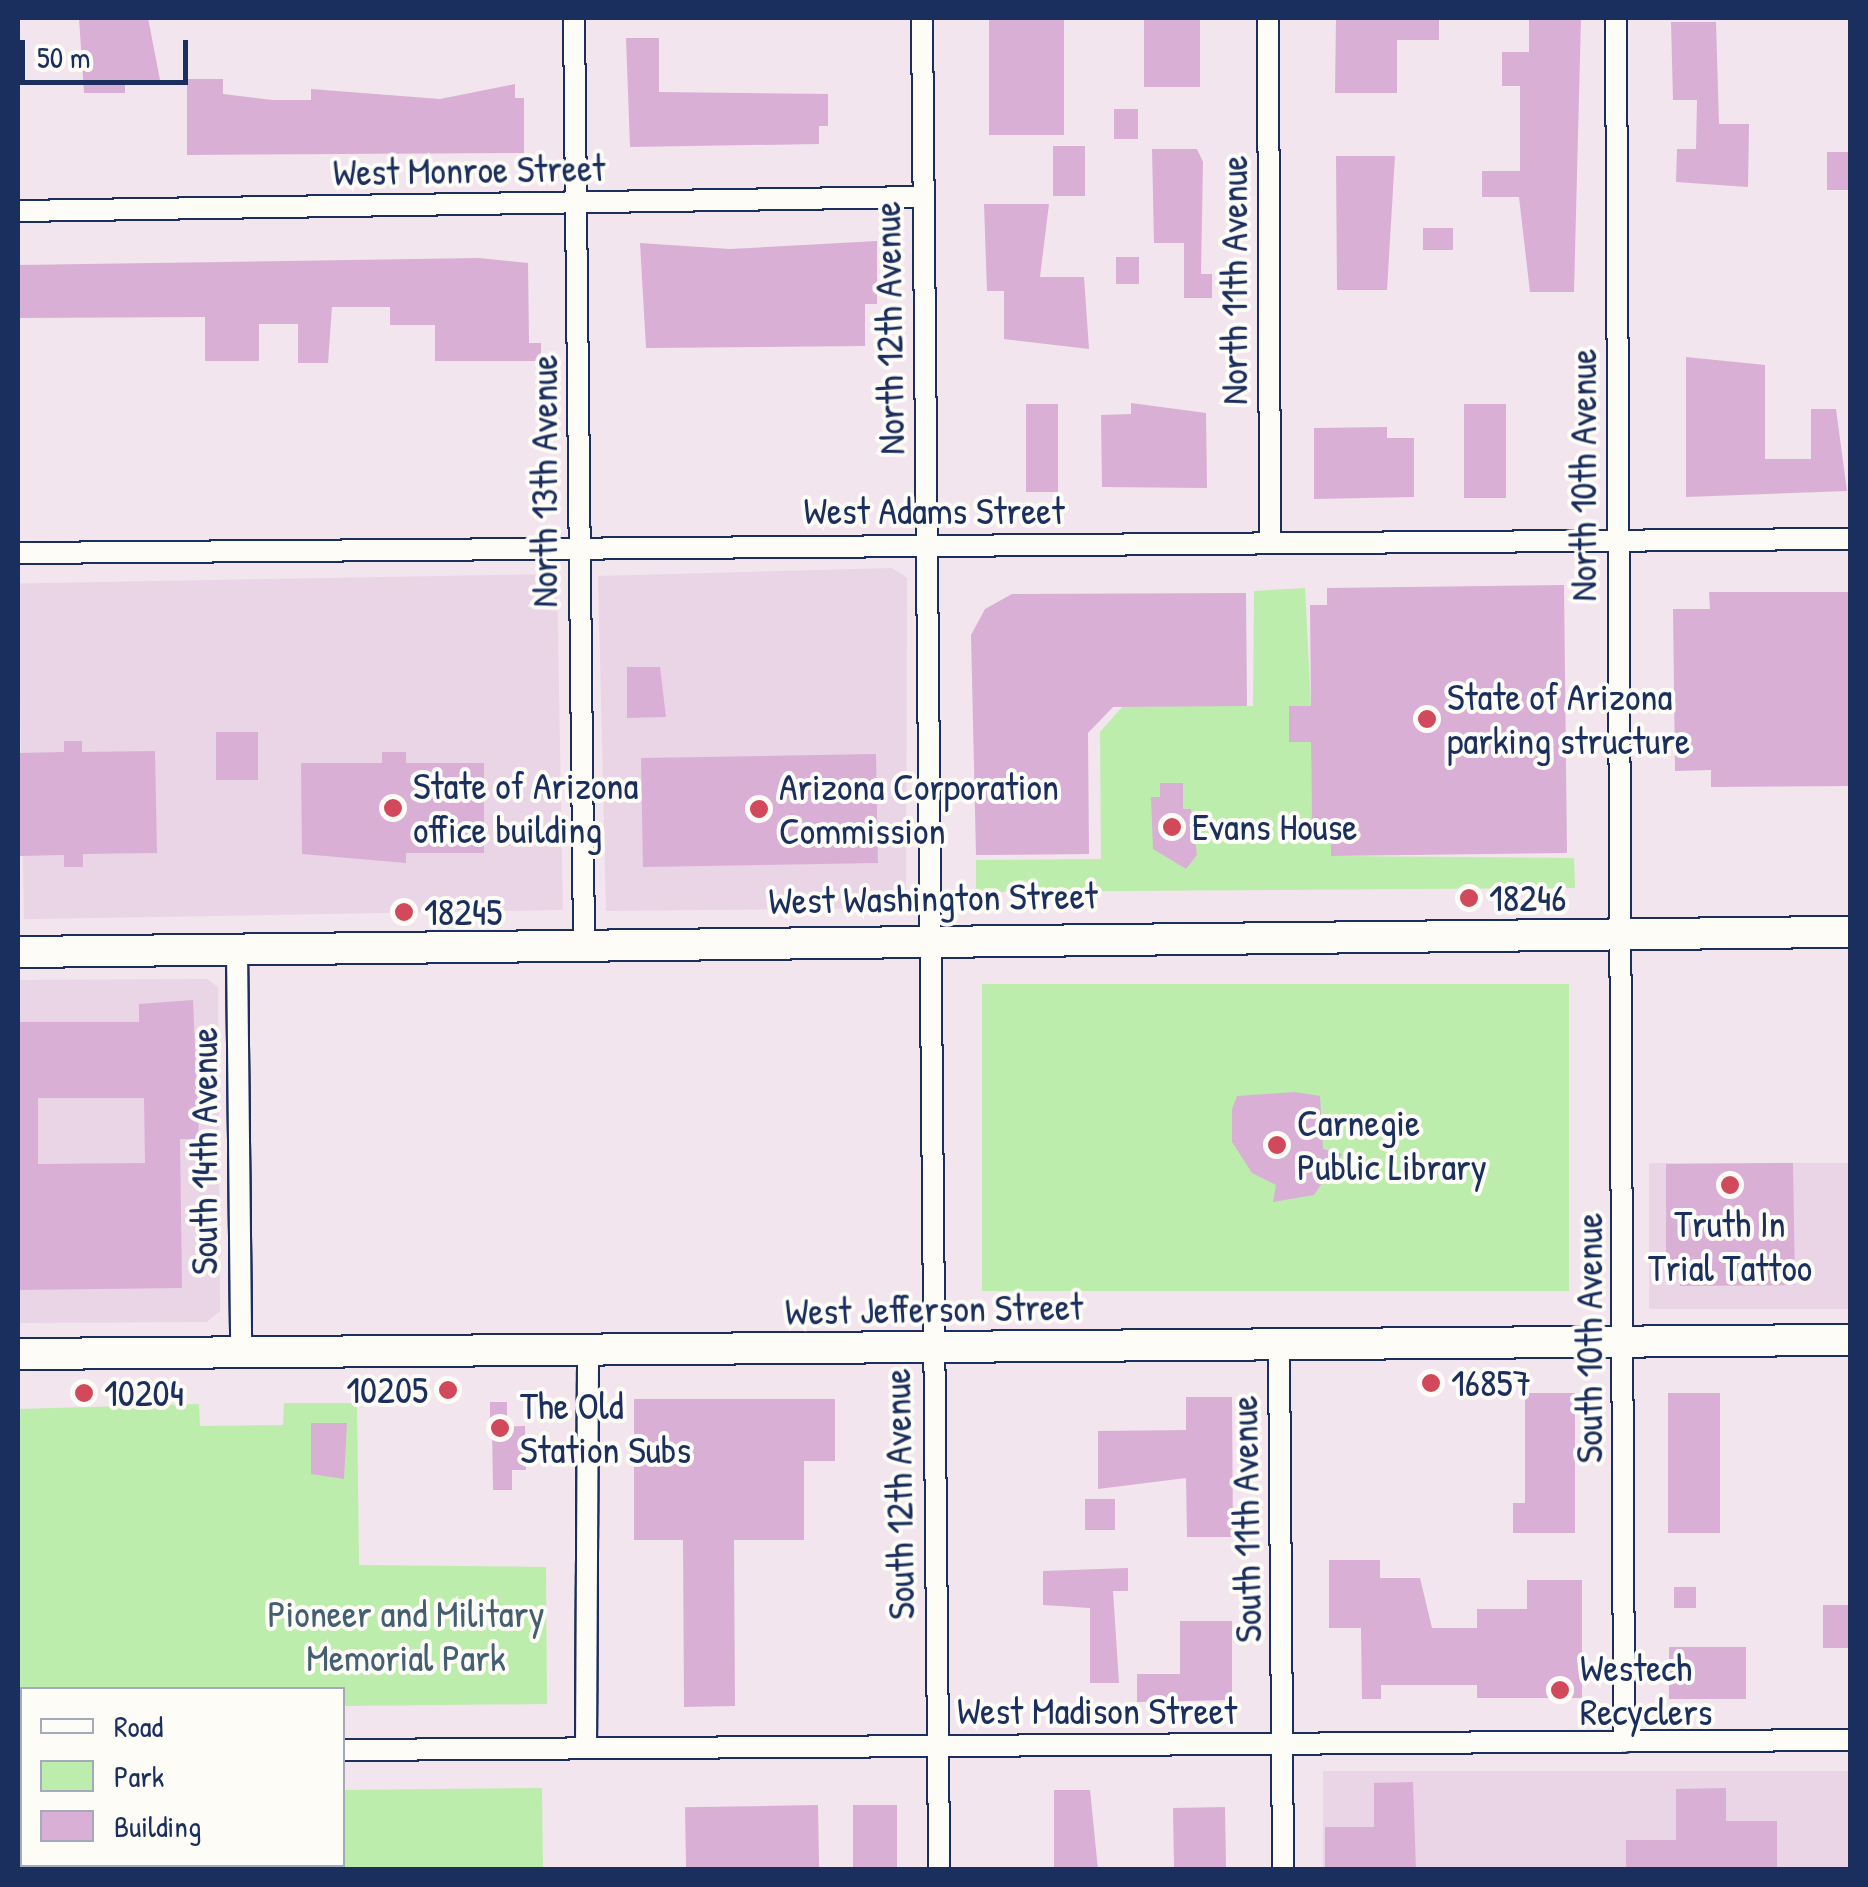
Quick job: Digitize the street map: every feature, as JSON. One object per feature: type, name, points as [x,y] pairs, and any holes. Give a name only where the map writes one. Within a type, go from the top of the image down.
[{"type":"main road","name":"West Washington Street","points":[[18,952],[929,938],[1850,932]]},
{"type":"main road","name":"West Jefferson Street","points":[[18,1354],[1850,1340]]},
{"type":"street","name":"North 13th Avenue","points":[[574,18],[584,943]]},
{"type":"street","name":"North 12th Avenue","points":[[922,18],[929,938]]},
{"type":"street","name":"North 11th Avenue","points":[[1268,18],[1270,543]]},
{"type":"street","name":"North 10th Avenue","points":[[1616,18],[1620,933]]},
{"type":"street","name":"West Monroe Street","points":[[18,210],[923,198]]},
{"type":"street","name":"West Adams Street","points":[[18,553],[1850,538]]},
{"type":"street","name":"South 10th Avenue","points":[[1620,933],[1624,1742]]},
{"type":"street","name":"South 12th Avenue","points":[[929,938],[938,1870]]},
{"type":"street","name":"South 14th Avenue","points":[[237,949],[241,1353]]},
{"type":"street","name":"South 11th Avenue","points":[[1279,1347],[1284,1870]]},
{"type":"street","points":[[586,1747],[588,1352]]},
{"type":"street","name":"West Madison Street","points":[[345,1750],[1850,1740]]},
{"type":"shaded area","points":[[892,568],[907,578],[906,908],[606,911],[598,576]]},
{"type":"shaded area","points":[[557,574],[563,910],[24,919],[18,583]]},
{"type":"shaded area","points":[[207,979],[218,987],[220,1311],[207,1322],[18,1323],[18,980]]},
{"type":"shaded area","points":[[1649,1163],[1850,1163],[1850,1309],[1649,1309]]},
{"type":"shaded area","points":[[1323,1771],[1850,1771],[1850,1869],[1323,1869]]},
{"type":"green space","points":[[1305,588],[1311,706],[1289,706],[1289,742],[1311,742],[1312,838],[1331,838],[1332,856],[1574,858],[1575,888],[976,892],[976,860],[1101,859],[1100,732],[1123,706],[1253,706],[1254,591]]},
{"type":"green space","points":[[982,984],[1569,984],[1569,1291],[982,1291]]},
{"type":"green space","points":[[284,1403],[357,1403],[359,1565],[546,1567],[547,1704],[345,1706],[345,1687],[20,1687],[18,1709],[18,1409],[199,1404],[200,1426],[283,1425]]},
{"type":"green space","name":"Pioneer and Military Memorial Park","points":[[542,1788],[543,1869],[18,1869],[18,1792],[20,1867],[345,1867],[345,1790]]},
{"type":"building","points":[[79,18],[148,18],[160,80],[125,80],[125,93],[84,93]]},
{"type":"building","points":[[989,18],[1064,18],[1064,135],[989,135]]},
{"type":"building","points":[[1144,18],[1200,18],[1200,87],[1144,87]]},
{"type":"building","points":[[1336,18],[1439,18],[1439,40],[1397,40],[1397,93],[1335,93]]},
{"type":"building","points":[[1529,18],[1581,18],[1574,292],[1530,292],[1519,197],[1482,197],[1482,171],[1520,171],[1520,86],[1502,86],[1502,52],[1529,52]]},
{"type":"building","points":[[1671,22],[1716,22],[1719,124],[1749,124],[1748,187],[1676,182],[1677,149],[1696,149],[1697,100],[1673,100]]},
{"type":"building","points":[[626,38],[659,38],[659,92],[828,94],[828,126],[819,126],[819,144],[630,147]]},
{"type":"building","points":[[187,79],[223,79],[223,94],[272,100],[311,100],[311,89],[440,99],[515,84],[515,98],[524,98],[524,153],[187,155]]},
{"type":"building","points":[[1114,109],[1138,109],[1138,139],[1114,139]]},
{"type":"building","points":[[1053,146],[1085,146],[1085,196],[1053,196]]},
{"type":"building","points":[[1152,149],[1197,149],[1203,162],[1201,274],[1212,274],[1212,298],[1184,298],[1184,243],[1154,243]]},
{"type":"building","points":[[1827,152],[1850,152],[1850,190],[1827,190]]},
{"type":"building","points":[[1336,156],[1395,156],[1387,290],[1337,290]]},
{"type":"building","points":[[984,204],[1049,204],[1040,277],[1084,277],[1089,349],[1004,339],[1004,291],[987,291]]},
{"type":"building","points":[[1423,228],[1453,228],[1453,250],[1423,250]]},
{"type":"building","points":[[877,241],[877,304],[865,304],[865,346],[646,348],[640,243],[730,249]]},
{"type":"building","points":[[1116,257],[1139,257],[1139,284],[1116,284]]},
{"type":"building","points":[[479,258],[528,263],[529,343],[541,343],[541,361],[435,361],[435,325],[390,325],[390,307],[332,307],[328,363],[298,363],[298,324],[259,324],[259,361],[205,361],[205,317],[18,318],[18,265]]},
{"type":"building","points":[[1686,357],[1765,365],[1765,459],[1811,459],[1811,409],[1836,409],[1847,491],[1686,497]]},
{"type":"building","points":[[1131,403],[1206,413],[1207,488],[1102,487],[1101,415],[1131,414]]},
{"type":"building","points":[[1026,404],[1058,404],[1058,492],[1026,492]]},
{"type":"building","points":[[1464,404],[1506,404],[1506,498],[1464,498]]},
{"type":"building","points":[[1387,427],[1387,438],[1414,438],[1414,497],[1314,499],[1314,428]]},
{"type":"building","name":"State of Arizona parking structure","points":[[1564,585],[1567,853],[1331,856],[1331,838],[1312,838],[1311,742],[1289,742],[1289,706],[1311,706],[1310,605],[1327,605],[1327,588]]},
{"type":"building","name":"State of Arizona parking structure","points":[[1709,592],[1850,592],[1850,786],[1711,787],[1711,770],[1675,771],[1673,609],[1710,609]]},
{"type":"building","points":[[1246,593],[1247,706],[1113,707],[1088,733],[1089,854],[976,855],[971,635],[985,609],[1012,594]]},
{"type":"building","points":[[627,667],[660,667],[666,717],[627,718]]},
{"type":"building","points":[[216,732],[258,732],[258,780],[216,780]]},
{"type":"building","points":[[64,741],[82,741],[82,752],[155,751],[157,853],[83,854],[83,867],[64,867],[64,855],[18,856],[18,753],[64,752]]},
{"type":"building","name":"State of Arizona office building","points":[[382,752],[406,752],[406,763],[484,763],[484,853],[406,853],[406,863],[302,854],[301,763],[382,763]]},
{"type":"building","name":"Arizona Corporation Commission","points":[[876,754],[878,863],[643,867],[641,758]]},
{"type":"building","name":"Evans House","points":[[1160,783],[1183,783],[1183,809],[1191,809],[1197,855],[1186,869],[1153,849],[1151,797],[1160,797]]},
{"type":"building","points":[[193,1000],[199,1139],[180,1139],[182,1288],[18,1290],[18,1022],[139,1022],[139,1004]],"holes":[[[38,1098],[144,1098],[145,1163],[38,1164]]]},
{"type":"building","name":"Carnegie Public Library","points":[[1295,1092],[1320,1096],[1323,1149],[1342,1154],[1314,1195],[1273,1202],[1276,1185],[1252,1173],[1232,1142],[1232,1109],[1237,1096]]},
{"type":"building","points":[[1793,1163],[1795,1285],[1680,1286],[1679,1268],[1666,1268],[1666,1164]]},
{"type":"building","points":[[1525,1393],[1575,1393],[1575,1533],[1513,1533],[1513,1503],[1525,1503]]},
{"type":"building","points":[[1668,1393],[1720,1393],[1720,1533],[1668,1533]]},
{"type":"building","points":[[1186,1397],[1232,1397],[1233,1537],[1187,1537],[1186,1478],[1098,1489],[1098,1431],[1186,1430]]},
{"type":"building","points":[[634,1399],[835,1399],[835,1461],[804,1461],[804,1540],[734,1540],[735,1706],[684,1707],[683,1540],[634,1540]]},
{"type":"building","points":[[490,1402],[507,1402],[507,1426],[490,1426]]},
{"type":"building","points":[[311,1423],[347,1423],[344,1479],[311,1474]]},
{"type":"building","points":[[525,1426],[526,1470],[512,1470],[512,1490],[493,1490],[492,1427]]},
{"type":"building","points":[[1085,1499],[1115,1499],[1115,1530],[1085,1530]]},
{"type":"building","points":[[1329,1560],[1380,1560],[1380,1578],[1420,1578],[1432,1628],[1477,1628],[1477,1609],[1527,1609],[1527,1580],[1582,1580],[1582,1698],[1477,1698],[1477,1685],[1381,1685],[1381,1699],[1362,1699],[1361,1628],[1329,1628]]},
{"type":"building","points":[[1128,1568],[1128,1591],[1113,1591],[1119,1683],[1090,1683],[1090,1608],[1043,1605],[1043,1571]]},
{"type":"building","points":[[1674,1587],[1696,1587],[1696,1608],[1674,1608]]},
{"type":"building","points":[[1823,1605],[1850,1605],[1850,1648],[1823,1648]]},
{"type":"building","points":[[1180,1621],[1232,1621],[1232,1700],[1137,1702],[1137,1674],[1180,1674]]},
{"type":"building","points":[[1669,1647],[1746,1647],[1746,1699],[1669,1699]]},
{"type":"building","points":[[1413,1782],[1416,1870],[1325,1870],[1325,1827],[1374,1827],[1374,1783]]},
{"type":"building","points":[[1726,1788],[1726,1821],[1777,1821],[1777,1870],[1626,1870],[1626,1840],[1676,1840],[1676,1789]]},
{"type":"building","points":[[1054,1790],[1090,1790],[1098,1870],[1054,1870]]},
{"type":"building","points":[[818,1805],[819,1870],[686,1870],[685,1807]]},
{"type":"building","points":[[853,1805],[897,1805],[897,1870],[853,1870]]},
{"type":"building","points":[[1225,1807],[1226,1870],[1174,1870],[1173,1808]]},
{"type":"place","name":"State of Arizona parking structure","points":[[1427,719]]},
{"type":"place","name":"State of Arizona office building","points":[[393,808]]},
{"type":"place","name":"Arizona Corporation Commission","points":[[759,809]]},
{"type":"place","name":"Evans House","points":[[1172,827]]},
{"type":"place","name":"18246","points":[[1469,898]]},
{"type":"place","name":"18245","points":[[404,912]]},
{"type":"place","name":"Carnegie Public Library","points":[[1277,1145]]},
{"type":"place","name":"Truth In Trial Tattoo","points":[[1730,1185]]},
{"type":"place","name":"16857","points":[[1431,1383]]},
{"type":"place","name":"10205","points":[[448,1390]]},
{"type":"place","name":"10204","points":[[84,1393]]},
{"type":"place","name":"The Old Station Subs","points":[[500,1428]]},
{"type":"place","name":"Westech Recyclers","points":[[1560,1690]]}]
